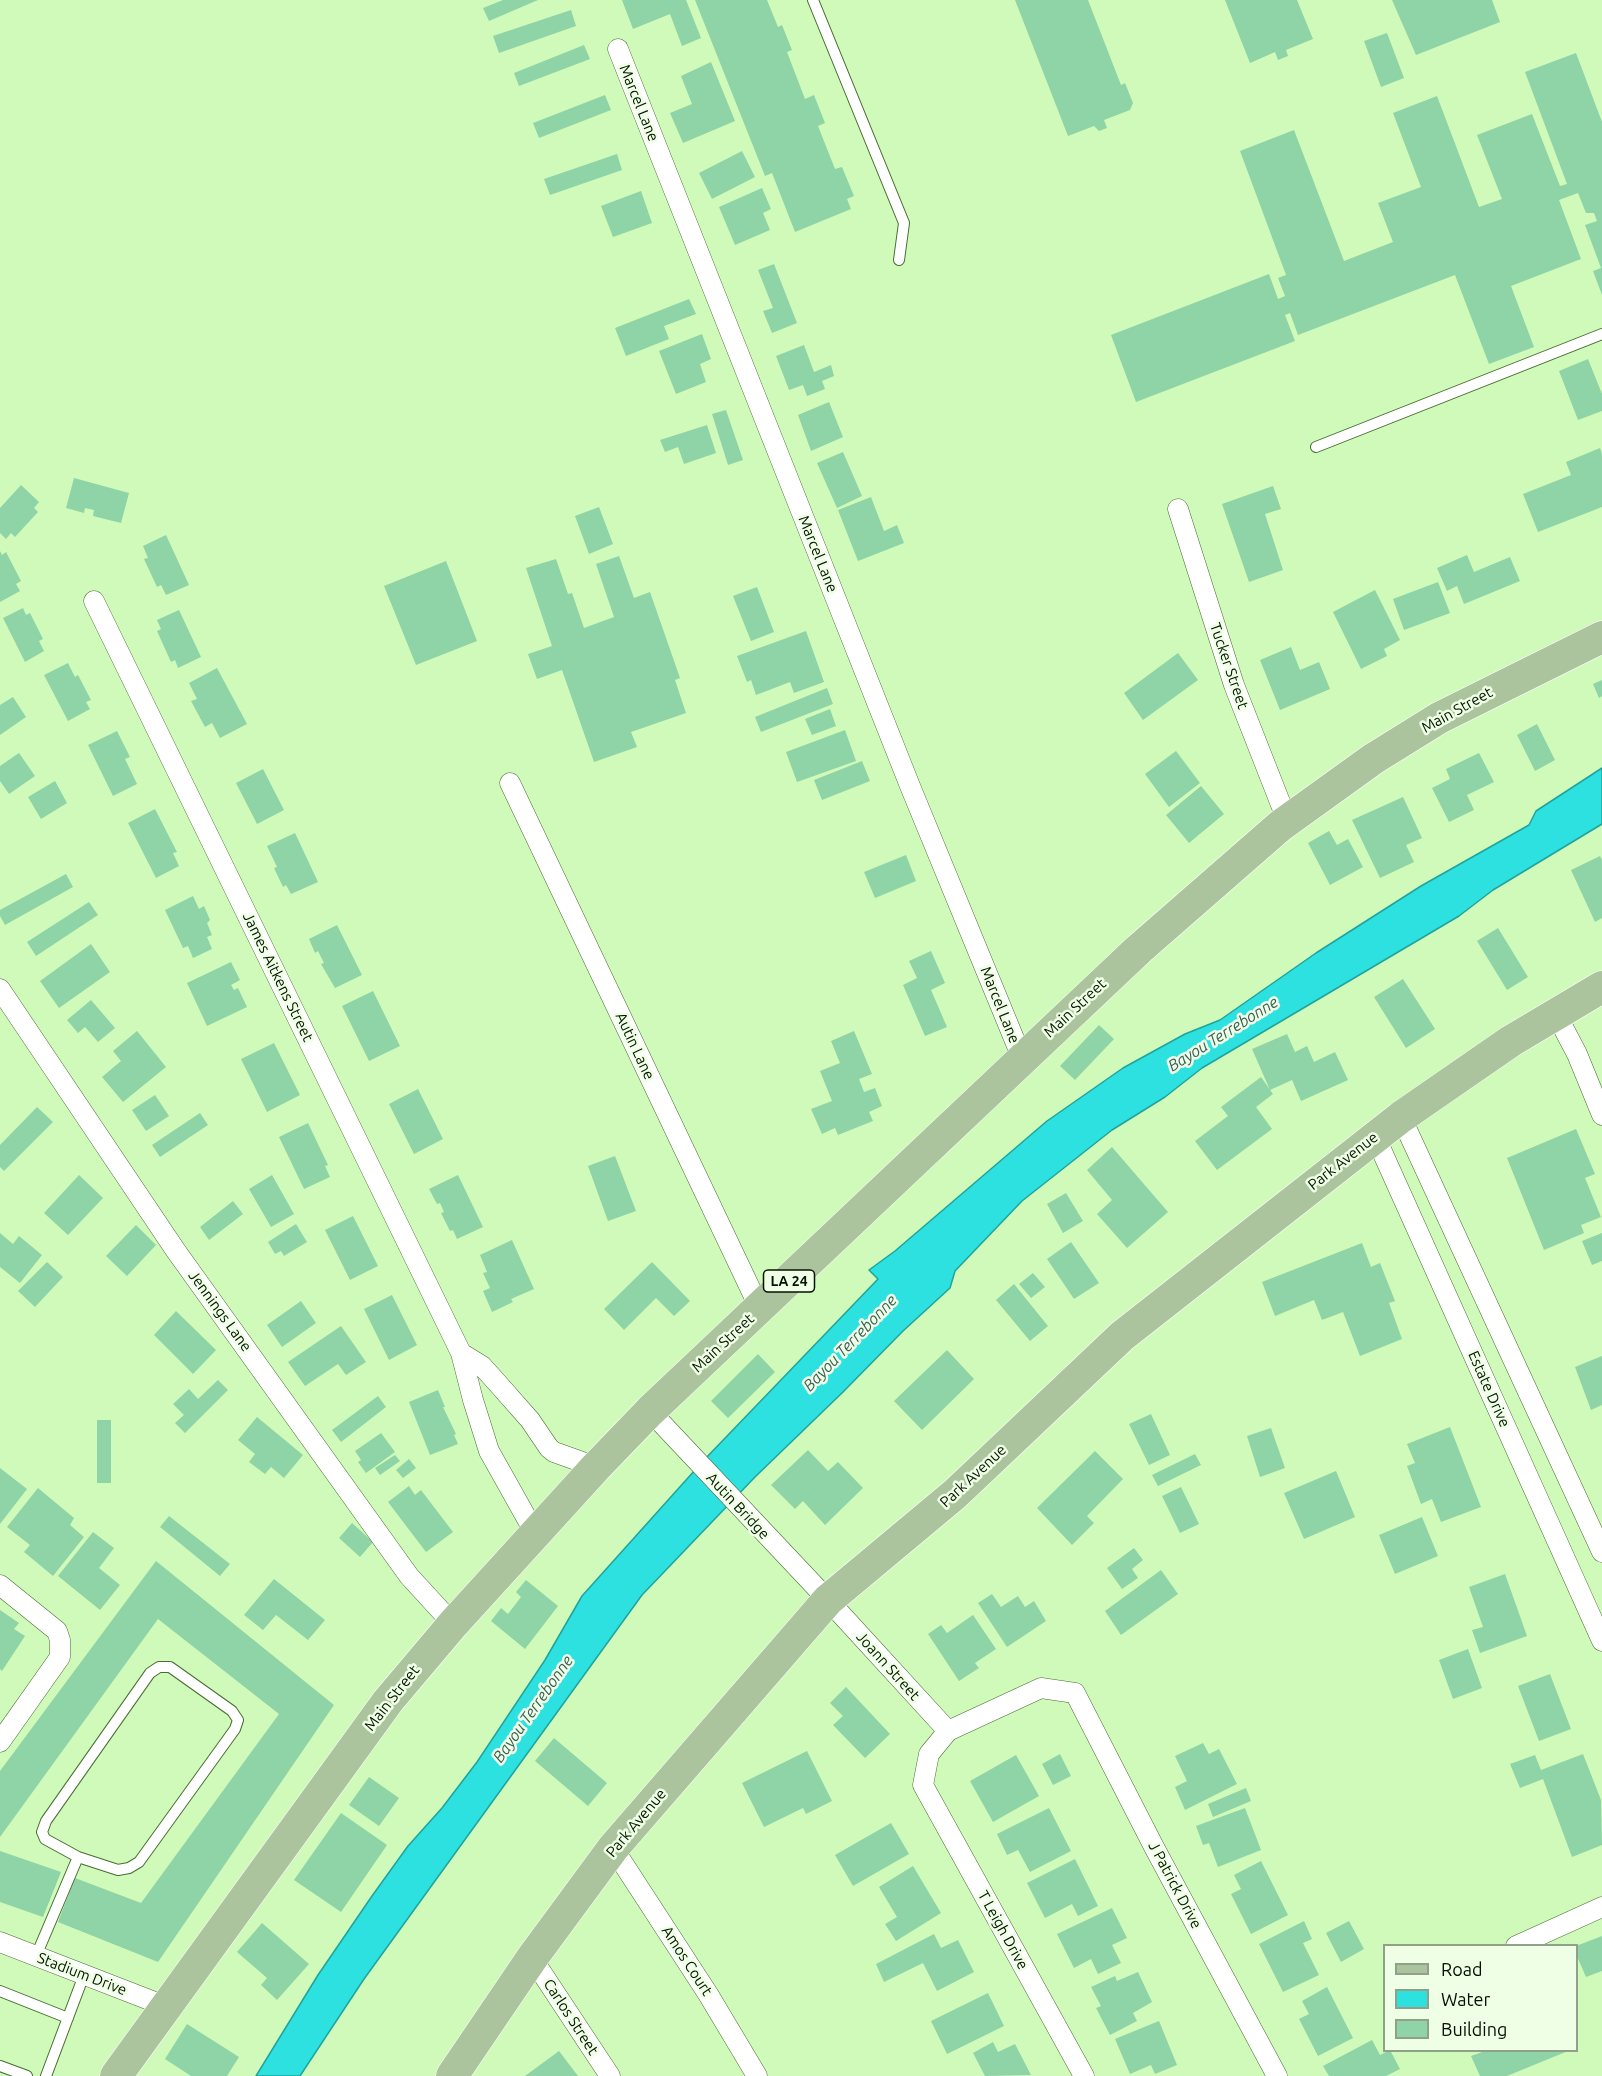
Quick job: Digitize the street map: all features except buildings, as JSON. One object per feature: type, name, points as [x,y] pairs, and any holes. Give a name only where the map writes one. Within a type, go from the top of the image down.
[{"type":"main road","name":"Main Street","points":[[116,2076],[388,1701],[535,1533],[650,1411],[1138,950],[1287,820],[1373,759],[1439,718],[1602,637]]},
{"type":"main road","name":"Park Avenue","points":[[452,2076],[532,1958],[614,1848],[828,1600],[955,1494],[1122,1336],[1401,1117],[1511,1041],[1602,987]]},
{"type":"street","name":"Marcel Lane","points":[[618,49],[910,786],[1022,1058]]},
{"type":"street","name":"Tucker Street","points":[[1178,509],[1234,685],[1287,820]]},
{"type":"street","name":"James Aitkens Street","points":[[94,601],[461,1353],[489,1450],[535,1533]]},
{"type":"street","name":"Autin Lane","points":[[510,783],[760,1309]]},
{"type":"street","name":"Jennings Lane","points":[[0,989],[176,1251],[409,1576],[453,1624]]},
{"type":"street","points":[[1556,1014],[1577,1054],[1602,1115]]},
{"type":"street","points":[[1401,1117],[1602,1552]]},
{"type":"street","name":"Estate Drive","points":[[1375,1136],[1602,1641]]},
{"type":"street","name":"James Aitkens Street","points":[[461,1353],[482,1366],[530,1420],[549,1448],[554,1452],[596,1467]]},
{"type":"street","name":"Autin Bridge","points":[[650,1411],[828,1600]]},
{"type":"street","points":[[0,1585],[57,1631],[60,1640],[60,1657],[0,1742]]},
{"type":"street","name":"Joann Street","points":[[828,1600],[948,1731]]},
{"type":"street","name":"J Patrick Drive","points":[[948,1731],[1041,1688],[1075,1693],[1154,1847],[1277,2076]]},
{"type":"street","name":"T Leigh Drive","points":[[948,1731],[929,1754],[923,1785],[1084,2076]]},
{"type":"street","name":"Amos Court","points":[[614,1848],[708,1994],[757,2076]]},
{"type":"street","points":[[1520,1944],[1602,1907]]},
{"type":"street","name":"Stadium Drive","points":[[0,1942],[165,2006]]},
{"type":"street","name":"Carlos Street","points":[[532,1958],[610,2076]]},
{"type":"lane","points":[[813,0],[904,223],[899,260]]},
{"type":"lane","points":[[1316,447],[1602,334]]},
{"type":"lane","points":[[159,1667],[170,1667],[232,1711],[238,1720],[235,1728],[139,1862],[129,1868],[118,1870],[78,1857],[45,1839],[42,1832],[46,1821],[150,1673],[159,1667]]},
{"type":"lane","points":[[36,1956],[78,1857]]},
{"type":"lane","points":[[46,2076],[84,1975]]},
{"type":"lane","points":[[0,1991],[68,2018]]},
{"type":"lane","points":[[0,2066],[27,2076]]},
{"type":"water","name":"Bayou Terrebonne","points":[[1602,768],[1602,824],[1493,890],[1459,916],[1202,1068],[1165,1097],[1112,1130],[1022,1201],[955,1271],[950,1288],[903,1331],[755,1477],[642,1595],[364,1979],[300,2076],[256,2076],[318,1975],[372,1896],[408,1846],[442,1808],[477,1762],[545,1660],[582,1596],[704,1460],[878,1279],[869,1270],[895,1251],[1047,1121],[1123,1068],[1185,1034],[1220,1020],[1316,953],[1421,886],[1529,825],[1536,811]]}]
